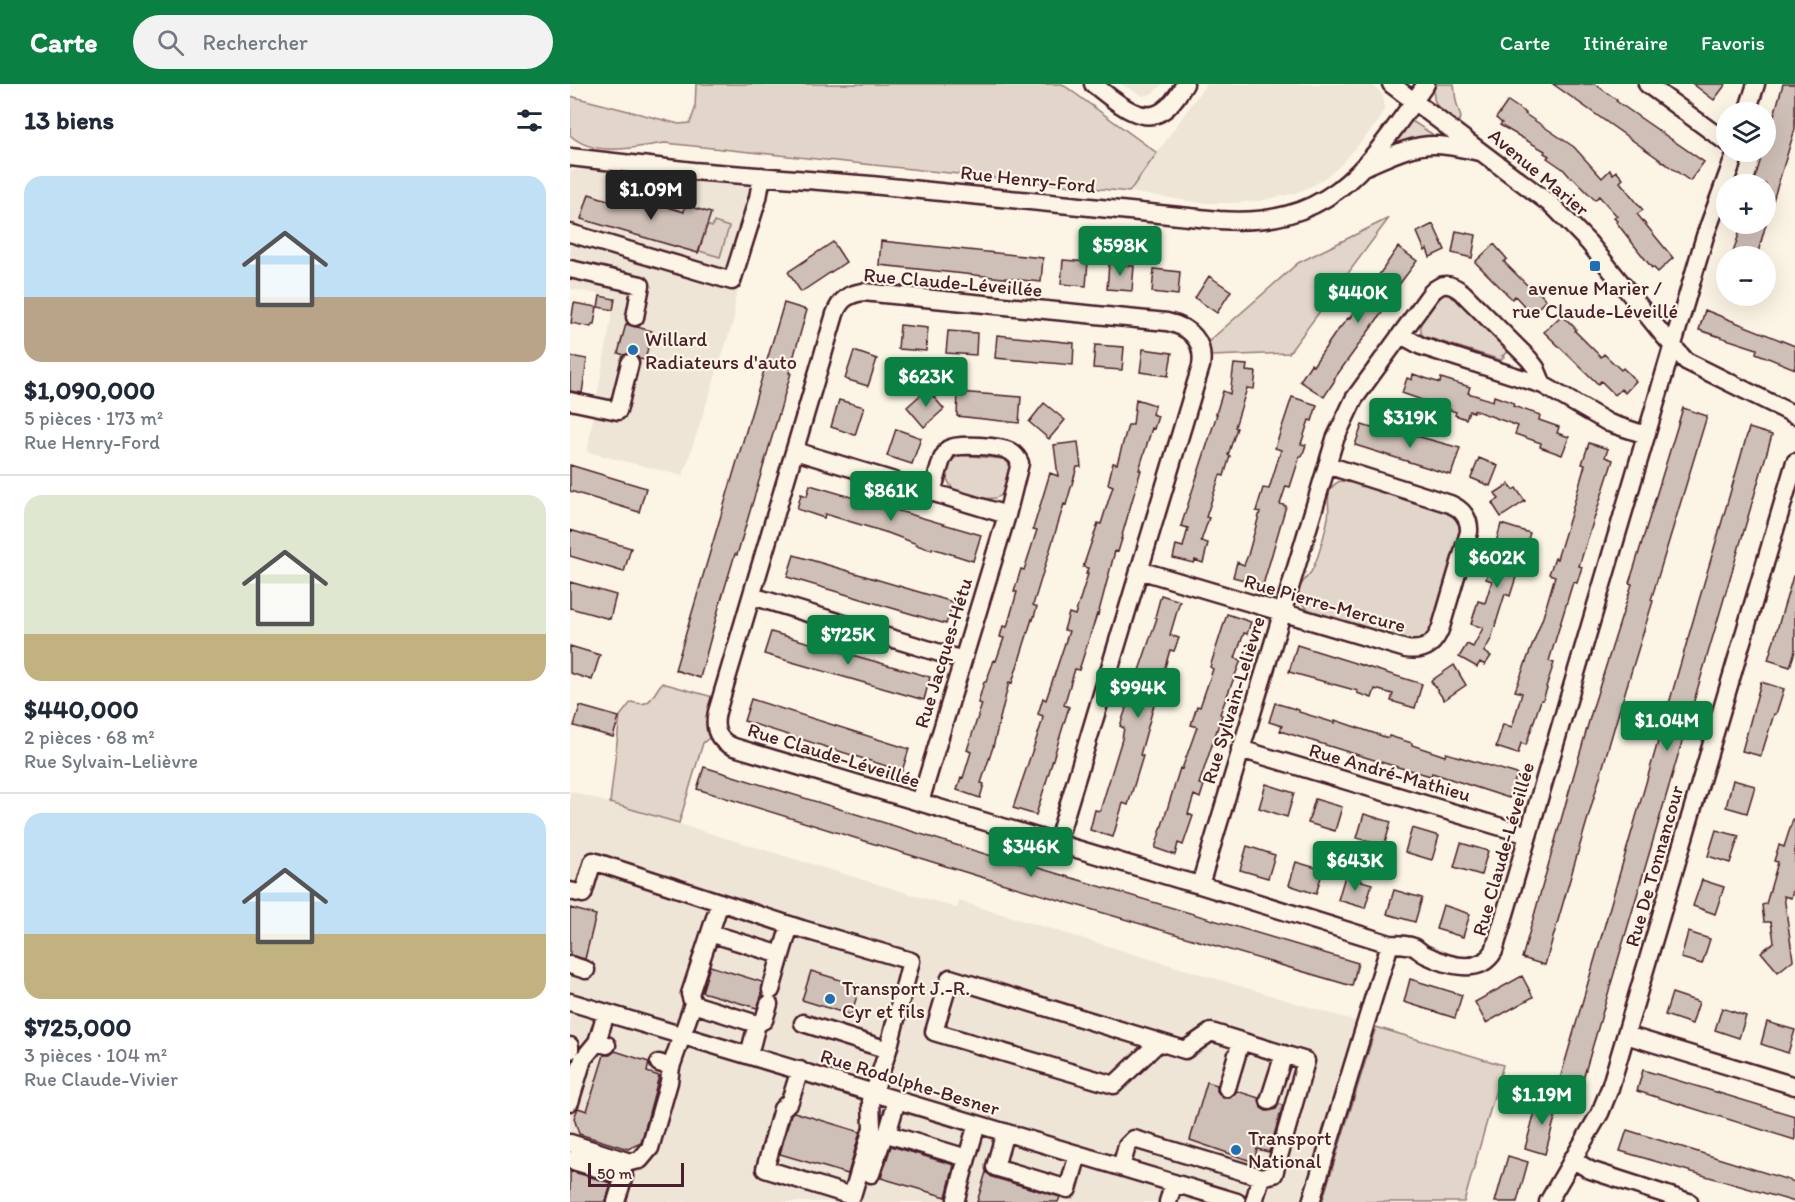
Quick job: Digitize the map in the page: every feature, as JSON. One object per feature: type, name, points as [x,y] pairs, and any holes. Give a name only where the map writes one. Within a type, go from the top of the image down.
[{"type":"street","points":[[1093,84],[1123,106],[1151,116],[1165,110],[1185,84]]},
{"type":"street","name":"Avenue Marier","points":[[1391,84],[1484,152],[1546,200],[1572,224],[1686,361],[1795,415]]},
{"type":"street","name":"Rue Henry-Ford","points":[[570,157],[1242,221],[1276,218],[1305,208],[1343,187],[1365,166],[1426,84]]},
{"type":"street","points":[[1647,84],[1716,135]]},
{"type":"street","points":[[1750,102],[1756,84]]},
{"type":"street","points":[[1365,166],[1405,150],[1425,146],[1446,146],[1484,152]]},
{"type":"street","name":"Rue Claude-Léveillée","points":[[1057,843],[1202,366],[1199,343],[1190,331],[1167,322],[856,293],[845,297],[838,307],[716,720],[716,732],[720,737],[734,747],[1057,843],[1200,885],[1390,944],[1410,946],[1426,956],[1454,964],[1479,966],[1490,958],[1494,951],[1705,236],[1732,162]]},
{"type":"street","points":[[570,234],[732,281],[758,198],[762,176]]},
{"type":"street","points":[[570,269],[641,285],[635,317]]},
{"type":"street","name":"Rue Sylvain-Lelièvre","points":[[1200,885],[1338,430],[1354,399],[1435,288],[1445,284],[1450,284],[1463,293],[1529,359],[1543,384]]},
{"type":"street","name":"Rue Sylvain-Lelièvre","points":[[1401,335],[1421,346],[1543,384],[1609,423],[1646,435]]},
{"type":"street","points":[[570,401],[618,411],[630,363]]},
{"type":"street","name":"Rue Jacques-Hétu","points":[[920,802],[1007,515],[1020,463],[1017,456],[1008,450],[958,445],[948,448],[942,459],[932,492]]},
{"type":"street","points":[[795,451],[1007,515]]},
{"type":"street","name":"Rue De Tonnancour","points":[[1548,1202],[1604,1105],[1795,462]]},
{"type":"street","name":"Rue Pierre-Mercure","points":[[1139,570],[1406,649],[1424,649],[1438,635],[1465,547],[1470,525],[1465,515],[1456,506],[1327,465]]},
{"type":"street","points":[[752,596],[963,660]]},
{"type":"street","name":"Rue André-Mathieu","points":[[1240,749],[1528,835]]},
{"type":"street","points":[[570,891],[583,894],[593,861],[790,926],[911,961],[888,1050],[874,1093],[871,1106],[872,1128],[852,1196],[765,1169],[782,1109],[790,1101],[800,1070]]},
{"type":"street","points":[[570,1143],[630,1162],[644,1157],[650,1148],[669,1082],[665,1065],[682,1035],[693,1004],[690,994],[720,902]]},
{"type":"street","points":[[749,1055],[757,1024],[764,1020],[790,926]]},
{"type":"street","points":[[710,933],[781,955]]},
{"type":"street","points":[[1311,1202],[1390,944]]},
{"type":"street","points":[[1121,1167],[1127,1146],[1134,1139],[1261,1177],[1274,1173],[1306,1061],[1212,1032],[1185,1050],[1159,1042],[950,978],[934,1032],[1114,1085],[1159,1042]]},
{"type":"street","name":"Rue Rodolphe-Besner","points":[[570,1002],[1237,1202]]},
{"type":"street","points":[[693,1004],[757,1024]]},
{"type":"street","points":[[570,1102],[583,1059],[603,1044],[606,1012]]},
{"type":"street","points":[[803,1023],[888,1050]]},
{"type":"street","points":[[1626,1035],[1795,1086]]},
{"type":"street","points":[[1227,1088],[1241,1041]]},
{"type":"street","points":[[1269,1101],[1284,1054]]},
{"type":"street","points":[[871,1174],[883,1138],[887,1134],[897,1100]]},
{"type":"street","points":[[956,1199],[977,1124]]},
{"type":"street","points":[[1005,1132],[995,1167],[1066,1196],[1078,1154]]},
{"type":"street","points":[[887,1134],[967,1158]]},
{"type":"street","points":[[570,1160],[624,1176],[616,1202]]},
{"type":"street","points":[[1572,1160],[1590,1170],[1687,1202]]},
{"type":"street","points":[[1254,1202],[1261,1177]]},
{"type":"street","points":[[1168,1202],[1174,1183]]},
{"type":"shaded area","points":[[696,84],[1062,84],[1157,153],[1129,192],[665,143],[603,149],[591,147],[570,135],[570,96],[679,124],[690,123],[695,109]]},
{"type":"shaded area","points":[[1121,84],[1163,84],[1153,93],[1143,96]]},
{"type":"shaded area","points":[[1206,84],[1373,84],[1383,96],[1385,108],[1380,120],[1339,167],[1316,184],[1296,193],[1259,201],[1202,203],[1129,192]]},
{"type":"shaded area","points":[[1436,84],[1454,84],[1461,118],[1459,121],[1455,122],[1437,106],[1434,96]]},
{"type":"shaded area","points":[[1412,121],[1432,134],[1433,139],[1393,145],[1407,124]]},
{"type":"shaded area","points":[[588,168],[772,186],[735,300],[734,319],[683,476],[587,452],[615,297],[570,289],[570,171]]},
{"type":"shaded area","points":[[1389,218],[1289,353],[1211,356],[1208,342],[1298,263]]},
{"type":"shaded area","points":[[714,222],[729,227],[720,257],[699,251],[707,225],[712,227]]},
{"type":"shaded area","points":[[1443,294],[1452,294],[1510,351],[1502,356],[1504,357],[1501,360],[1423,336],[1420,323]]},
{"type":"shaded area","points":[[961,455],[1003,459],[1007,462],[1011,467],[1011,472],[1000,496],[984,498],[970,496],[950,486],[947,472],[953,459]]},
{"type":"shaded area","points":[[1340,481],[1354,483],[1449,512],[1458,519],[1461,530],[1432,629],[1424,639],[1414,642],[1310,610],[1300,601],[1299,589],[1314,567],[1319,554],[1329,512],[1329,493],[1331,488]]},
{"type":"shaded area","points":[[662,683],[713,697],[706,722],[709,738],[703,743],[679,823],[610,803],[620,716],[631,702],[643,704],[650,700]]},
{"type":"shaded area","points":[[570,791],[957,908],[959,901],[1359,1022],[1303,1197],[1299,1202],[1266,1202],[570,993]]},
{"type":"shaded area","points":[[570,1011],[901,1110],[1206,1202],[570,1202]]},
{"type":"shaded area","points":[[1376,1027],[1503,1065],[1464,1202],[1322,1202]]},
{"type":"building","points":[[1553,84],[1595,84],[1704,162],[1690,181]]},
{"type":"building","points":[[1693,84],[1726,84],[1714,100]]},
{"type":"building","points":[[1783,84],[1795,84],[1795,129],[1776,191],[1776,174],[1756,174],[1760,162],[1776,162],[1776,108]]},
{"type":"building","points":[[1508,101],[1574,147],[1602,178],[1610,170],[1613,174],[1616,171],[1623,179],[1620,182],[1643,210],[1637,214],[1673,258],[1658,272],[1652,268],[1616,222],[1614,218],[1617,216],[1599,196],[1595,200],[1563,169],[1547,158],[1549,156],[1544,153],[1545,151],[1500,125],[1502,123],[1496,118]]},
{"type":"building","points":[[589,194],[626,206],[628,199],[644,204],[645,200],[684,212],[685,205],[711,213],[698,253],[581,219]]},
{"type":"building","points":[[1433,224],[1445,250],[1430,257],[1417,232]]},
{"type":"building","points":[[1456,231],[1476,235],[1472,258],[1452,253]]},
{"type":"building","points":[[1739,234],[1763,234],[1760,246],[1735,246]]},
{"type":"building","points":[[881,241],[1043,258],[1041,282],[879,265]]},
{"type":"building","points":[[833,242],[846,262],[801,292],[788,272]]},
{"type":"building","points":[[1494,244],[1507,259],[1504,262],[1529,287],[1532,284],[1546,300],[1532,314],[1515,296],[1512,299],[1475,262]]},
{"type":"building","points":[[1398,247],[1417,261],[1334,379],[1324,397],[1300,381],[1311,364],[1313,366],[1334,335],[1349,319]]},
{"type":"building","points":[[1063,260],[1088,262],[1086,286],[1061,284]]},
{"type":"building","points":[[1109,264],[1134,266],[1132,291],[1107,289]]},
{"type":"building","points":[[1154,269],[1180,272],[1178,295],[1152,292]]},
{"type":"building","points":[[1209,276],[1231,291],[1217,313],[1195,298]]},
{"type":"building","points":[[600,296],[615,299],[613,310],[598,307]]},
{"type":"building","points":[[574,303],[597,307],[594,324],[591,327],[571,323]]},
{"type":"building","points":[[784,303],[807,310],[789,373],[791,373],[737,555],[735,554],[719,607],[700,678],[675,670]]},
{"type":"building","points":[[1705,310],[1795,346],[1795,369],[1756,353],[1757,349],[1699,330]]},
{"type":"building","points":[[1562,315],[1601,357],[1604,354],[1636,381],[1625,393],[1621,389],[1615,395],[1601,381],[1598,384],[1544,332]]},
{"type":"building","points":[[626,324],[652,331],[645,360],[639,359],[633,353],[624,355],[618,353]]},
{"type":"building","points":[[900,325],[928,328],[926,351],[898,349]]},
{"type":"building","points":[[948,331],[977,333],[976,355],[946,353]]},
{"type":"building","points":[[997,335],[1074,343],[1073,365],[995,358]]},
{"type":"building","points":[[1095,345],[1124,347],[1122,370],[1093,368]]},
{"type":"building","points":[[1143,349],[1172,353],[1168,376],[1140,372]]},
{"type":"building","points":[[854,351],[877,359],[868,386],[845,379]]},
{"type":"building","points":[[570,356],[587,359],[582,393],[570,391]]},
{"type":"building","points":[[1234,364],[1247,365],[1246,371],[1256,372],[1254,389],[1247,388],[1224,476],[1220,475],[1206,517],[1209,518],[1201,541],[1208,543],[1203,563],[1173,558],[1176,545],[1183,547],[1188,528],[1181,526],[1223,391],[1230,394]]},
{"type":"building","points":[[1413,374],[1440,383],[1441,378],[1470,387],[1468,393],[1493,401],[1494,396],[1514,403],[1513,406],[1540,415],[1539,420],[1559,427],[1557,433],[1569,437],[1562,455],[1540,447],[1541,443],[1515,434],[1518,426],[1474,410],[1474,412],[1469,411],[1466,419],[1455,415],[1456,412],[1402,393],[1407,378],[1412,380]]},
{"type":"building","points":[[927,389],[944,409],[924,427],[907,407]]},
{"type":"building","points":[[958,392],[1021,397],[1019,423],[957,416]]},
{"type":"building","points":[[1292,397],[1317,405],[1301,444],[1306,445],[1302,456],[1300,456],[1290,487],[1286,486],[1280,504],[1286,506],[1263,585],[1233,577],[1237,562],[1244,565],[1248,555],[1260,512],[1256,511],[1263,488],[1269,489],[1281,450],[1275,448]]},
{"type":"building","points":[[1136,399],[1155,405],[1152,414],[1158,416],[1139,470],[1141,470],[1122,539],[1118,552],[1115,551],[1098,615],[1079,670],[1075,669],[1064,705],[1069,707],[1036,815],[1013,808],[1042,722],[1043,716],[1038,714],[1043,698],[1046,700],[1069,631],[1064,630],[1069,613],[1075,615],[1088,574],[1086,574],[1088,568],[1083,567],[1098,523],[1101,524],[1113,486],[1108,484],[1113,463],[1117,464],[1128,425],[1133,425]]},
{"type":"building","points":[[839,400],[864,407],[855,435],[831,427]]},
{"type":"building","points":[[1044,403],[1065,420],[1049,439],[1029,422]]},
{"type":"building","points":[[1683,408],[1707,416],[1545,965],[1522,958],[1593,707],[1632,584],[1629,583]]},
{"type":"building","points":[[1362,425],[1400,437],[1402,432],[1460,448],[1451,475],[1355,445]]},
{"type":"building","points":[[1749,428],[1772,435],[1581,1086],[1560,1079]]},
{"type":"building","points":[[896,429],[921,438],[912,464],[887,456]]},
{"type":"building","points":[[1078,442],[1081,467],[1077,467],[1066,505],[1064,504],[1033,605],[1037,607],[1033,620],[1012,683],[1009,682],[993,747],[981,783],[984,784],[980,798],[957,790],[971,752],[967,750],[982,704],[978,703],[984,682],[986,682],[994,660],[996,661],[1004,638],[1000,637],[1003,626],[1007,627],[1021,569],[1024,570],[1037,530],[1033,529],[1050,473],[1058,476],[1054,445]]},
{"type":"building","points":[[1589,443],[1608,449],[1605,457],[1613,460],[1579,566],[1582,567],[1577,583],[1573,582],[1549,661],[1554,663],[1547,688],[1526,745],[1521,743],[1518,754],[1496,747],[1503,724],[1512,727],[1522,693],[1515,691],[1543,617],[1555,576],[1549,574],[1555,558],[1557,559],[1571,514]]},
{"type":"building","points":[[1479,458],[1498,466],[1490,486],[1471,478]]},
{"type":"building","points":[[570,465],[646,488],[639,512],[570,491]]},
{"type":"building","points":[[1509,484],[1513,490],[1516,488],[1525,501],[1501,517],[1492,503],[1499,499],[1495,493]]},
{"type":"building","points":[[810,485],[981,535],[973,561],[916,545],[888,533],[825,514],[824,518],[797,509],[801,494],[807,496]]},
{"type":"building","points":[[1501,524],[1530,533],[1510,596],[1505,594],[1491,639],[1484,652],[1491,656],[1485,665],[1480,662],[1477,667],[1459,657],[1467,644],[1473,647],[1483,628],[1471,624],[1478,601],[1485,603],[1492,581],[1486,579]]},
{"type":"building","points":[[570,530],[631,548],[624,572],[570,556]]},
{"type":"building","points":[[794,555],[953,602],[946,624],[787,577]]},
{"type":"building","points":[[1793,576],[1795,577],[1795,651],[1790,667],[1768,660]]},
{"type":"building","points":[[570,582],[616,595],[610,619],[570,608]]},
{"type":"building","points":[[1161,595],[1180,601],[1170,635],[1179,638],[1174,651],[1170,650],[1140,755],[1143,756],[1128,805],[1123,803],[1113,837],[1090,830],[1095,810],[1100,811],[1122,739],[1124,728],[1120,726],[1157,618],[1155,617]]},
{"type":"building","points":[[1227,614],[1251,622],[1247,634],[1244,633],[1235,658],[1241,660],[1220,714],[1222,715],[1199,784],[1204,785],[1200,798],[1194,795],[1188,814],[1193,816],[1183,845],[1178,843],[1175,855],[1155,848],[1180,768],[1182,769],[1197,727],[1191,725],[1213,669],[1210,667]]},
{"type":"building","points":[[771,632],[930,677],[924,700],[764,654]]},
{"type":"building","points":[[1297,645],[1422,684],[1415,708],[1391,701],[1393,694],[1375,689],[1372,698],[1357,693],[1358,691],[1289,672]]},
{"type":"building","points":[[570,646],[600,655],[592,680],[570,673]]},
{"type":"building","points":[[1454,665],[1466,685],[1444,700],[1431,681]]},
{"type":"building","points":[[1761,682],[1784,689],[1761,756],[1742,751]]},
{"type":"building","points":[[751,699],[909,749],[902,771],[744,721]]},
{"type":"building","points":[[1275,703],[1335,723],[1335,720],[1388,738],[1389,736],[1412,743],[1412,745],[1445,756],[1446,753],[1517,774],[1509,798],[1432,773],[1431,776],[1394,766],[1280,731],[1282,726],[1269,722]]},
{"type":"building","points":[[580,706],[619,717],[613,737],[574,726]]},
{"type":"building","points":[[704,767],[998,858],[998,856],[1358,963],[1352,986],[981,877],[697,789]]},
{"type":"building","points":[[1733,780],[1755,786],[1747,813],[1726,807]]},
{"type":"building","points":[[1266,784],[1294,793],[1287,817],[1259,808]]},
{"type":"building","points":[[1315,799],[1342,807],[1335,831],[1308,823]]},
{"type":"building","points":[[1364,814],[1391,822],[1384,846],[1357,838]]},
{"type":"building","points":[[1793,819],[1795,819],[1795,883],[1791,898],[1784,896],[1793,960],[1778,972],[1761,952],[1774,942],[1771,922],[1764,922],[1762,905],[1766,904],[1778,862],[1774,861],[1779,845],[1784,847]]},
{"type":"building","points":[[1412,828],[1439,836],[1432,860],[1405,852]]},
{"type":"building","points":[[1716,830],[1739,836],[1730,863],[1708,856]]},
{"type":"building","points":[[1461,843],[1488,851],[1481,875],[1454,867]]},
{"type":"building","points":[[1247,846],[1275,855],[1268,878],[1240,870]]},
{"type":"building","points":[[1296,862],[1323,870],[1316,894],[1289,885]]},
{"type":"building","points":[[1345,876],[1372,884],[1365,908],[1338,900]]},
{"type":"building","points":[[1702,880],[1724,887],[1715,914],[1693,906]]},
{"type":"building","points":[[1394,890],[1422,898],[1415,922],[1387,914]]},
{"type":"building","points":[[1443,905],[1470,914],[1463,937],[1436,929]]},
{"type":"building","points":[[570,908],[596,915],[585,959],[570,955]]},
{"type":"building","points":[[1688,932],[1710,939],[1702,964],[1681,958]]},
{"type":"building","points":[[710,966],[762,982],[762,994],[757,1008],[702,992]]},
{"type":"building","points":[[811,971],[860,986],[851,1015],[802,1000]]},
{"type":"building","points":[[1522,976],[1533,997],[1486,1023],[1475,1002]]},
{"type":"building","points":[[1410,979],[1462,995],[1455,1018],[1404,1002]]},
{"type":"building","points":[[1672,993],[1699,1002],[1692,1024],[1665,1015]]},
{"type":"building","points":[[1722,1008],[1746,1016],[1739,1038],[1715,1030]]},
{"type":"building","points":[[1767,1022],[1795,1030],[1788,1053],[1761,1044]]},
{"type":"building","points":[[615,1051],[649,1062],[647,1072],[659,1076],[641,1143],[628,1149],[579,1134],[574,1118],[578,1108],[587,1111],[604,1055],[610,1055]]},
{"type":"building","points":[[1643,1070],[1795,1116],[1795,1140],[1637,1091]]},
{"type":"building","points":[[1207,1082],[1217,1085],[1217,1091],[1223,1098],[1230,1098],[1237,1091],[1259,1098],[1261,1108],[1266,1111],[1276,1109],[1279,1104],[1283,1105],[1269,1152],[1257,1149],[1254,1162],[1190,1140]]},
{"type":"building","points":[[1539,1097],[1559,1103],[1545,1154],[1525,1148]]},
{"type":"building","points":[[794,1112],[860,1132],[848,1174],[780,1154],[791,1114]]},
{"type":"building","points":[[1627,1130],[1795,1182],[1795,1202],[1620,1151]]},
{"type":"building","points":[[891,1146],[954,1165],[946,1197],[881,1178]]},
{"type":"building","points":[[1508,1156],[1528,1162],[1517,1202],[1495,1202]]},
{"type":"building","points":[[570,1171],[611,1183],[606,1202],[570,1202]]},
{"type":"building","points":[[986,1172],[992,1177],[1060,1197],[1058,1202],[977,1202]]},
{"type":"place","name":"avenue Marier / rue Claude-Léveillé","points":[[1595,266]]},
{"type":"place","name":"Willard Radiateurs d'auto","points":[[633,350]]},
{"type":"place","name":"Transport J.-R. Cyr et fils","points":[[830,999]]},
{"type":"place","name":"Transport National","points":[[1236,1150]]}]
